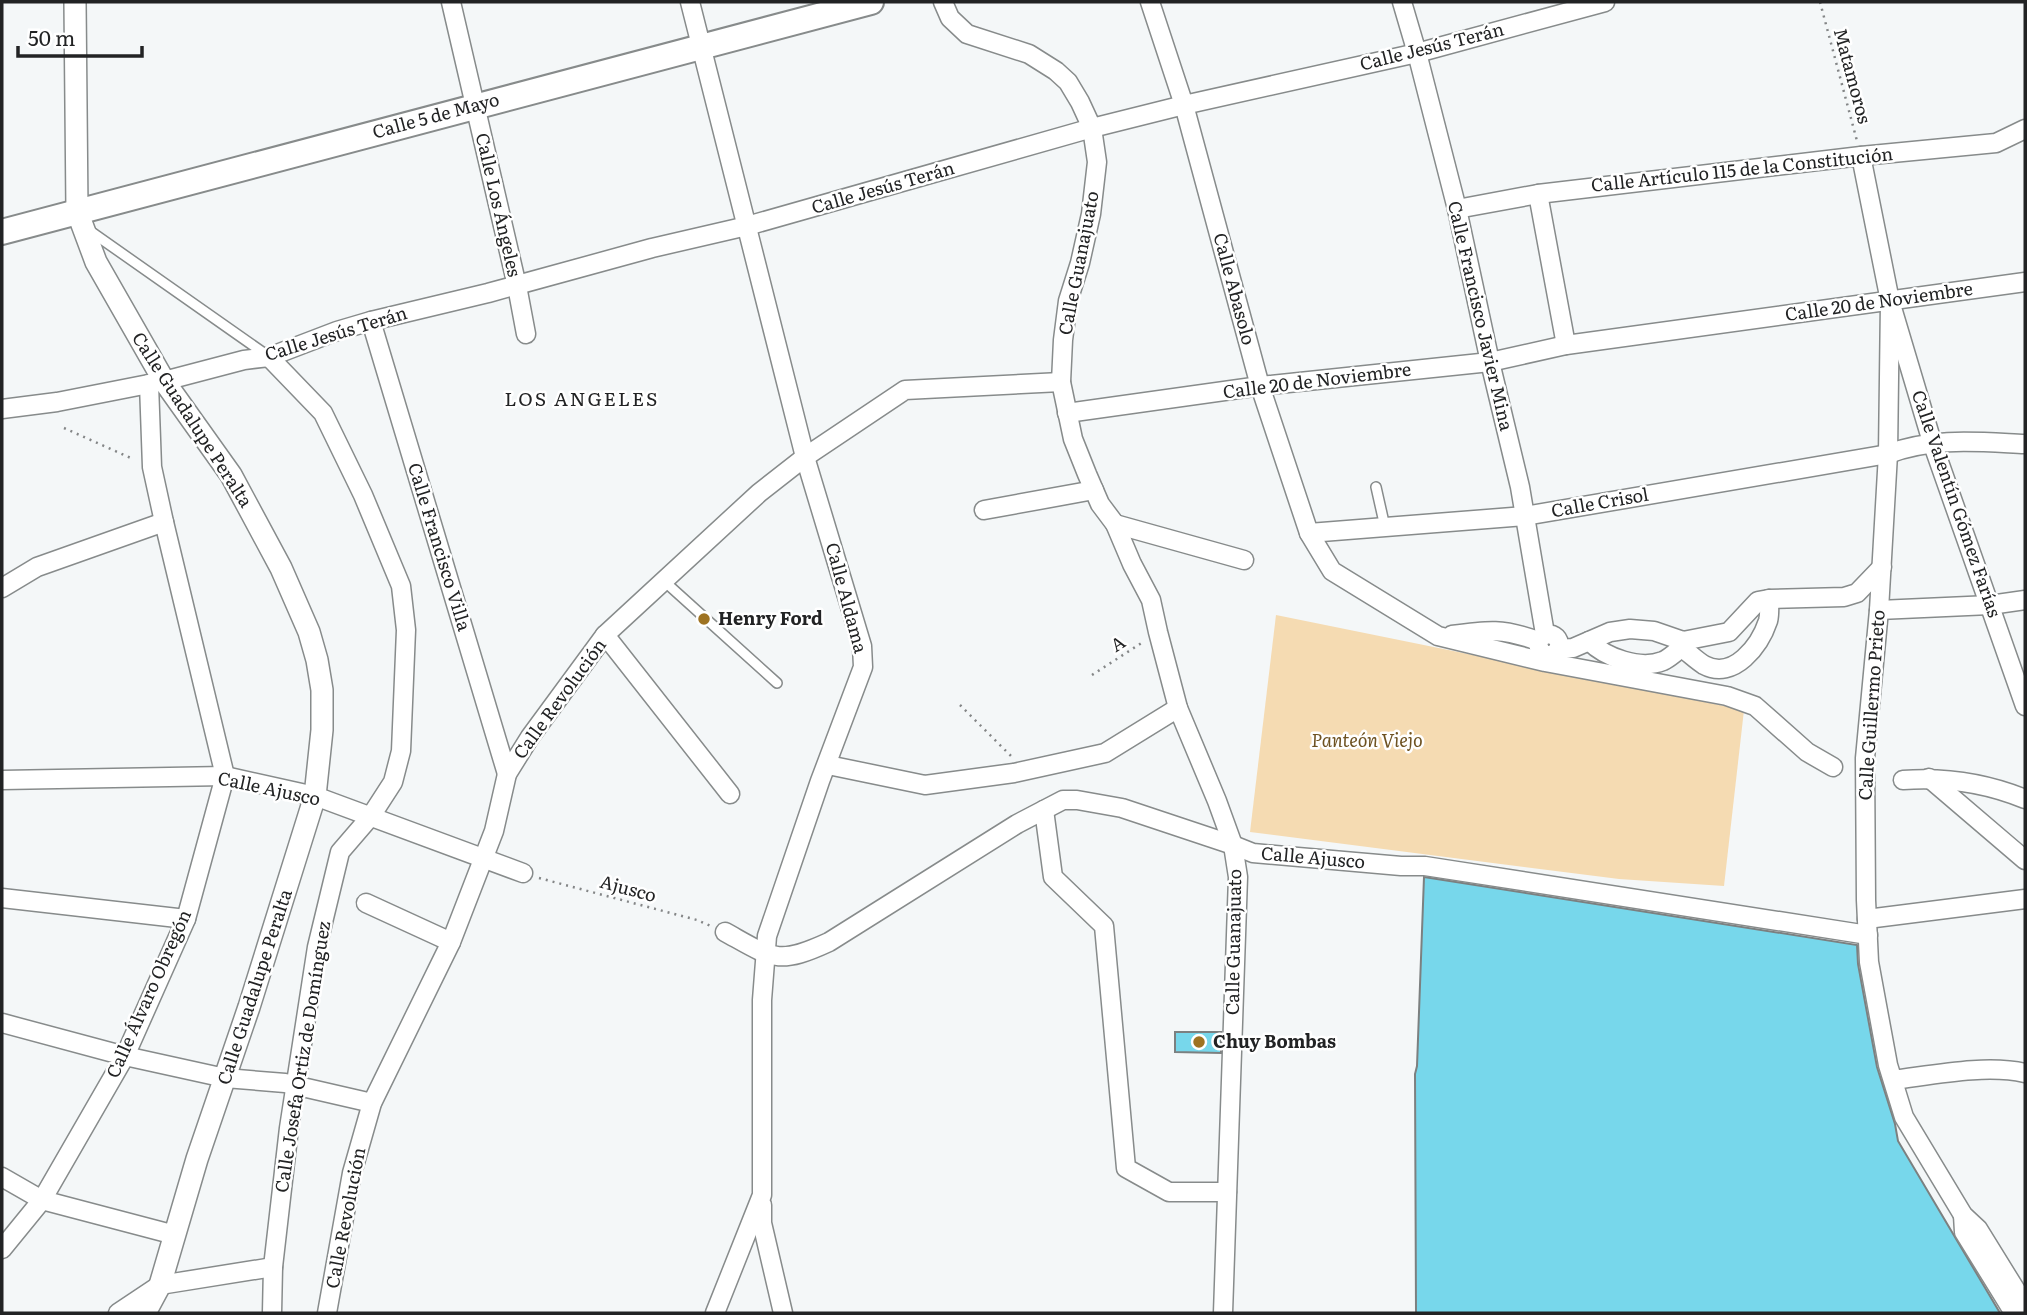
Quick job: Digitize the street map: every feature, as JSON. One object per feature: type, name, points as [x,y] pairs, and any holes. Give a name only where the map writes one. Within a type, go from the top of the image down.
[{"type":"main road","name":"Calle 5 de Mayo","points":[[2,232],[79,218],[476,105],[871,2]]},
{"type":"street","name":"Calle Guadalupe Peralta","points":[[75,2],[79,218],[96,262],[156,383],[231,475],[281,568],[309,632],[322,690],[322,730],[315,796],[197,1159],[160,1284],[145,1313]]},
{"type":"street","name":"Calle Los Ángeles","points":[[451,2],[526,334]]},
{"type":"street","name":"Calle Aldama","points":[[690,2],[805,457],[862,646],[863,667],[820,781],[767,936],[762,1000],[762,1195],[715,1313]]},
{"type":"street","name":"Calle Guanajuato","points":[[943,2],[950,18],[967,34],[1029,54],[1056,71],[1068,82],[1092,128],[1097,162],[1091,214],[1068,301],[1063,340],[1061,382],[1067,413],[1073,439],[1100,504],[1115,524],[1132,564],[1152,600],[1178,708],[1233,845],[1238,877],[1223,1313]]},
{"type":"street","name":"Calle Abasolo","points":[[1150,2],[1184,105],[1260,386],[1309,533],[1332,571],[1438,636]]},
{"type":"street","name":"Calle Francisco Javier Mina","points":[[1402,2],[1457,209],[1520,487],[1541,638]]},
{"type":"street","name":"Calle Jesús Terán","points":[[2,409],[57,402],[156,383],[244,360],[270,357],[371,321],[747,226],[1092,128],[1417,53],[1597,3]]},
{"type":"street","name":"Calle Artículo 115 de la Constitución","points":[[1457,209],[1538,194],[1996,143],[2025,129]]},
{"type":"street","points":[[1861,156],[1891,301]]},
{"type":"street","points":[[1538,194],[1566,345]]},
{"type":"street","name":"Calle 20 de Noviembre","points":[[1067,413],[1260,386],[1490,362],[1566,345],[2025,282]]},
{"type":"street","name":"Calle Valentín Gómez Farías","points":[[1891,301],[1932,442],[2025,706]]},
{"type":"street","name":"Calle Guillermo Prieto","points":[[1891,301],[1888,454],[1880,610],[1865,758],[1869,962],[1888,1065],[1903,1117],[1963,1215],[1978,1228],[2025,1305]]},
{"type":"street","name":"Calle Francisco Villa","points":[[371,321],[507,774]]},
{"type":"street","name":"Calle Josefa Ortiz de Domínguez","points":[[270,357],[323,413],[363,495],[401,586],[406,630],[401,751],[393,782],[371,816],[340,852],[317,947],[289,1128],[273,1267],[272,1313]]},
{"type":"street","name":"Calle Revolución","points":[[327,1313],[352,1173],[372,1103],[451,942],[494,831],[507,774],[530,737],[605,635],[759,493],[805,457],[905,390],[1061,382]]},
{"type":"street","name":"Calle Álvaro Obregón","points":[[2,1249],[42,1200],[125,1056],[186,919],[225,776],[152,467],[156,383]]},
{"type":"street","name":"Calle Crisol","points":[[1309,533],[1525,516],[1888,454],[1932,442],[2025,444]]},
{"type":"street","points":[[984,510],[1094,490]]},
{"type":"street","points":[[2,589],[37,567],[164,522]]},
{"type":"street","points":[[1115,524],[1244,560]]},
{"type":"street","points":[[1589,641],[1599,651],[1616,658],[1651,664],[1665,660],[1682,644],[1729,632],[1758,601],[1844,597],[1857,593],[1882,567]]},
{"type":"street","points":[[1438,636],[1486,630],[1541,638],[1551,634],[1559,642],[1559,649],[1573,648],[1610,632],[1630,629],[1654,631],[1682,644],[1705,666],[1720,668],[1734,665],[1751,654],[1769,618],[1769,599]]},
{"type":"street","points":[[1880,610],[1990,605],[2025,600]]},
{"type":"street","points":[[1729,632],[1751,654]]},
{"type":"street","points":[[605,635],[730,794]]},
{"type":"street","points":[[1438,636],[1545,662],[1727,696],[1755,706],[1807,752],[1833,767]]},
{"type":"street","points":[[828,765],[925,785],[1026,771],[1105,753],[1178,708]]},
{"type":"street","name":"Calle Ajusco","points":[[2,780],[225,776],[315,796],[523,873]]},
{"type":"street","points":[[1929,778],[2025,860]]},
{"type":"street","points":[[1903,780],[1929,778],[2001,789],[2025,799]]},
{"type":"street","name":"Calle Ajusco","points":[[725,932],[765,954],[782,958],[804,954],[829,942],[1017,824],[1063,800],[1122,808],[1253,853],[1425,866],[1868,927],[2025,899]]},
{"type":"street","points":[[1044,810],[1053,877],[1104,926],[1126,1168],[1169,1192],[1227,1192]]},
{"type":"street","points":[[2,898],[186,919]]},
{"type":"street","points":[[366,903],[451,942]]},
{"type":"street","points":[[2,1023],[125,1056],[225,1078],[297,1085],[372,1103]]},
{"type":"street","points":[[1893,1080],[2020,1068]]},
{"type":"street","points":[[2,1177],[42,1200],[175,1235]]},
{"type":"street","points":[[762,1195],[762,1223],[783,1313]]},
{"type":"street","name":"Calle Guillermo Prieto","points":[[1963,1215],[1965,1232],[2014,1313]]},
{"type":"street","points":[[118,1313],[160,1284],[273,1267]]},
{"type":"lane","points":[[79,218],[270,357]]},
{"type":"lane","points":[[1376,487],[1385,527]]},
{"type":"lane","points":[[664,581],[777,683]]},
{"type":"path","name":"Matamoros","points":[[1820,2],[1861,156]]},
{"type":"path","points":[[65,428],[152,467]]},
{"type":"path","name":"A","points":[[1092,675],[1158,632]]},
{"type":"path","points":[[960,705],[1026,771]]},
{"type":"path","name":"Ajusco","points":[[523,873],[697,920],[725,932]]},
{"type":"green space","name":"Panteón Viejo","points":[[1276,615],[1744,710],[1724,886],[1619,879],[1250,832]]},
{"type":"building","points":[[1424,877],[1857,945],[1877,1067],[1898,1141],[2000,1313],[1416,1313],[1415,1074]]},
{"type":"building","name":"Chuy Bombas","points":[[1175,1032],[1221,1032],[1221,1053],[1175,1052]]},
{"type":"place","name":"Henry Ford","points":[[704,619]]},
{"type":"place","name":"Chuy Bombas","points":[[1199,1042]]},
{"type":"district","name":"LOS ANGELES","points":[[582,399]]}]
